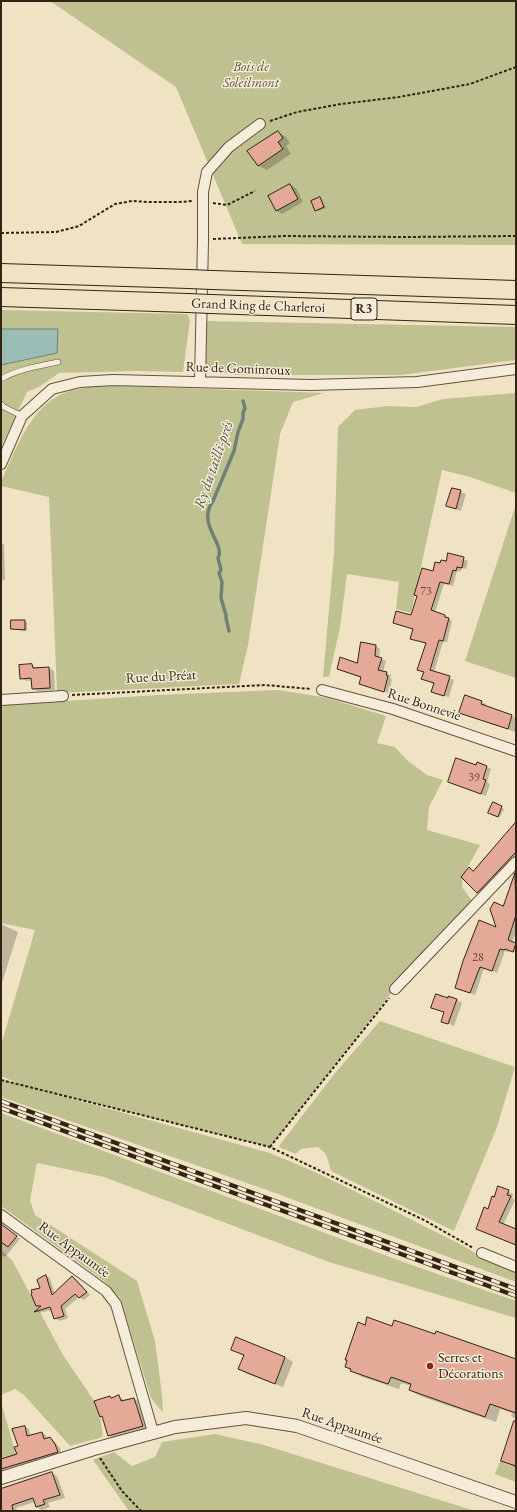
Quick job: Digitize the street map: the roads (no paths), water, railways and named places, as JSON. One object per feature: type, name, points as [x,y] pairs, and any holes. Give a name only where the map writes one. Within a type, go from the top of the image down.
[{"type":"highway","name":"Grand Ring de Charleroi","points":[[1,273],[516,290]]},
{"type":"highway","name":"Grand Ring de Charleroi","points":[[1,297],[516,315]]},
{"type":"street","points":[[200,382],[204,240],[203,197],[207,172],[229,147],[260,124]]},
{"type":"street","name":"Rue de Gominroux","points":[[1,464],[22,416],[52,389],[80,382],[113,380],[311,385],[412,382],[516,369]]},
{"type":"street","name":"Rue Bonnevie","points":[[322,690],[392,709],[516,751]]},
{"type":"street","points":[[1,700],[63,696]]},
{"type":"street","points":[[396,989],[516,862]]},
{"type":"street","name":"Rue Appaumée","points":[[1,1215],[106,1290],[116,1304],[153,1432]]},
{"type":"street","points":[[482,1253],[516,1267]]},
{"type":"street","name":"Rue Appaumée","points":[[1,1478],[153,1432],[175,1427],[246,1418],[297,1426],[516,1502]]},
{"type":"lane","points":[[1,379],[30,368],[58,362]]},
{"type":"lane","points":[[1,404],[22,416]]},
{"type":"water","points":[[1,329],[58,329],[57,353],[1,365]]},
{"type":"waterway","name":"Ry du tailli-prés","points":[[229,631],[221,598],[222,582],[219,573],[221,570],[218,558],[218,546],[209,525],[208,518],[209,509],[234,451],[245,408],[243,401]]},
{"type":"railway","points":[[1,1101],[516,1289]]},
{"type":"railway","points":[[1,1108],[516,1296]]},
{"type":"place","name":"Serres et Décorations","points":[[430,1366]]},
{"type":"park label","name":"Bois de Soleilmont","points":[[251,76]]}]
